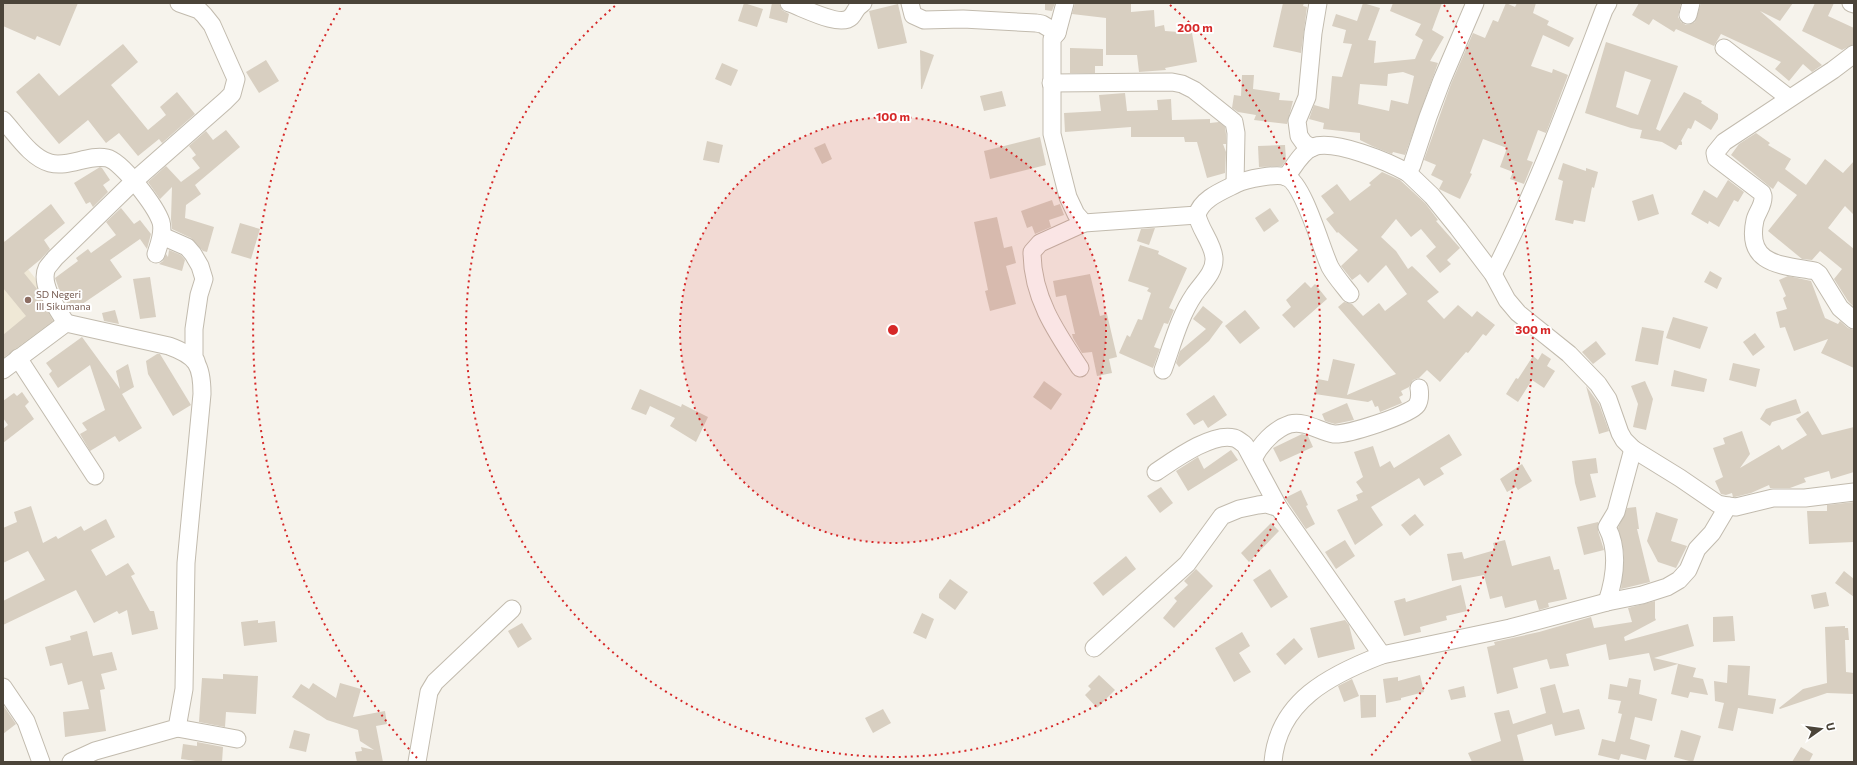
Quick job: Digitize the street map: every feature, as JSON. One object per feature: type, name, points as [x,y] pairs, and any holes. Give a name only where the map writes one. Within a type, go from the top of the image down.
[{"type":"street","points":[[179,3],[199,10],[212,25],[236,79],[235,87],[226,101],[134,181],[55,258],[46,269],[45,280],[48,292],[66,323],[169,346],[184,352],[196,361]]},
{"type":"street","points":[[789,3],[830,19],[847,20],[852,17],[856,8],[863,3]]},
{"type":"street","points":[[910,3],[913,15],[920,20],[963,19],[1036,23],[1042,24],[1057,33]]},
{"type":"street","points":[[1065,3],[1057,33],[1052,39],[1052,134],[1068,197],[1076,214],[1084,224]]},
{"type":"street","points":[[1312,148],[1304,143],[1299,136],[1296,121],[1307,97],[1312,33],[1318,3]]},
{"type":"street","points":[[1408,172],[1412,165],[1442,80],[1474,3]]},
{"type":"street","points":[[1493,274],[1514,233],[1540,174],[1608,3]]},
{"type":"street","points":[[1724,48],[1789,98]]},
{"type":"street","points":[[1854,54],[1833,70],[1724,142],[1716,150],[1715,156],[1736,175],[1762,193],[1763,196],[1754,227],[1754,242],[1758,250],[1768,260],[1781,266],[1815,271],[1819,274],[1840,308],[1854,320]]},
{"type":"street","points":[[1051,83],[1172,82],[1182,84],[1194,90],[1234,122],[1236,133],[1235,184]]},
{"type":"street","points":[[3,120],[31,150],[50,163],[62,164],[94,157],[115,160],[134,181],[156,211],[161,223],[162,236],[156,254]]},
{"type":"street","points":[[1286,177],[1301,156],[1312,148],[1324,145],[1358,152],[1390,163],[1408,172],[1432,196],[1493,274],[1507,300],[1518,313],[1569,354],[1598,384],[1608,399],[1620,433],[1633,450],[1680,478],[1718,504],[1736,507],[1773,498],[1805,498],[1854,492]]},
{"type":"street","points":[[1163,370],[1193,297],[1213,268],[1214,261],[1212,250],[1199,223],[1197,215],[1198,210],[1204,203],[1218,193],[1235,184],[1266,176],[1286,177],[1296,185],[1330,267],[1350,294]]},
{"type":"street","points":[[1080,368],[1058,335],[1044,310],[1032,262],[1032,252],[1040,243],[1084,224],[1197,215]]},
{"type":"street","points":[[162,236],[187,247],[194,254],[204,279],[199,294],[194,329],[194,358],[202,375],[202,394],[186,563],[184,689],[177,728]]},
{"type":"street","points":[[3,370],[66,323]]},
{"type":"street","points":[[18,358],[95,476]]},
{"type":"street","points":[[1253,458],[1260,444],[1291,424],[1303,424],[1322,431],[1340,434],[1398,417],[1417,406],[1419,399],[1419,388]]},
{"type":"street","points":[[1156,472],[1194,447],[1228,437],[1236,438],[1245,445],[1279,508],[1382,655]]},
{"type":"street","points":[[1607,602],[1612,587],[1615,552],[1608,527],[1616,512],[1633,450]]},
{"type":"street","points":[[1094,648],[1187,564],[1222,516],[1238,508],[1258,505],[1266,504],[1279,508]]},
{"type":"street","points":[[1274,762],[1276,739],[1286,718],[1295,707],[1321,685],[1362,663],[1382,655],[1510,628],[1607,602],[1642,595],[1667,587],[1679,580],[1688,570],[1697,549],[1712,532],[1728,506]]},
{"type":"street","points":[[416,762],[429,692],[434,682],[512,609]]},
{"type":"street","points":[[3,687],[26,721],[41,762]]},
{"type":"street","points":[[71,762],[95,751],[177,728],[237,738]]},
{"type":"shaded area","name":"SD Negeri III Sikumana","points":[[3,239],[45,290],[63,320],[3,368]]},
{"type":"building","points":[[3,3],[78,3],[60,46],[37,36],[35,40],[3,26]]},
{"type":"building","points":[[744,3],[763,9],[757,27],[738,21]]},
{"type":"building","points":[[772,3],[779,3],[782,10],[789,14],[787,23],[769,18]]},
{"type":"building","points":[[1045,3],[1055,3],[1052,11],[1045,10]]},
{"type":"building","points":[[1075,3],[1131,3],[1131,12],[1154,10],[1155,27],[1164,25],[1165,31],[1192,33],[1197,62],[1165,68],[1166,70],[1139,72],[1137,55],[1106,55],[1106,18],[1072,14]]},
{"type":"building","points":[[1283,3],[1304,3],[1303,6],[1307,7],[1301,53],[1273,47]]},
{"type":"building","points":[[1363,3],[1380,8],[1368,40],[1376,41],[1374,63],[1415,59],[1423,40],[1415,35],[1421,24],[1390,11],[1393,3],[1442,3],[1432,30],[1444,37],[1430,61],[1438,63],[1405,155],[1393,152],[1392,154],[1372,146],[1360,140],[1360,133],[1323,129],[1324,123],[1309,119],[1314,105],[1329,109],[1332,76],[1342,77],[1352,44],[1343,43],[1346,30],[1332,26],[1336,14],[1357,21]],"holes":[[[1403,72],[1414,76],[1408,104],[1391,100],[1389,111],[1358,104],[1360,84],[1387,86],[1388,74]]]},
{"type":"building","points":[[1506,3],[1515,7],[1517,3],[1536,3],[1533,13],[1549,21],[1547,25],[1574,38],[1569,47],[1543,35],[1531,66],[1552,73],[1553,69],[1568,75],[1546,133],[1538,130],[1527,160],[1533,162],[1524,184],[1510,179],[1513,172],[1500,167],[1507,148],[1483,139],[1470,173],[1472,174],[1460,199],[1439,189],[1443,181],[1431,175],[1436,165],[1424,160],[1451,84],[1473,33],[1485,38],[1493,20],[1498,22]]},
{"type":"building","points":[[1639,3],[1681,3],[1678,17],[1681,22],[1686,25],[1695,22],[1701,3],[1793,3],[1780,21],[1760,11],[1822,65],[1812,72],[1803,64],[1789,81],[1775,69],[1781,62],[1721,34],[1714,46],[1676,29],[1674,32],[1653,19],[1649,25],[1632,15]]},
{"type":"building","points":[[1815,3],[1834,3],[1828,16],[1854,28],[1854,44],[1842,50],[1802,31]]},
{"type":"building","points":[[898,4],[907,43],[878,49],[869,11]]},
{"type":"building","points":[[1606,42],[1678,66],[1656,129],[1660,131],[1684,92],[1702,101],[1701,103],[1718,114],[1718,119],[1711,130],[1695,120],[1691,129],[1688,128],[1681,141],[1682,145],[1679,145],[1676,150],[1662,142],[1640,138],[1642,130],[1631,128],[1585,113]],"holes":[[[1625,71],[1651,80],[1638,115],[1616,107]]]},
{"type":"building","points":[[123,44],[138,62],[111,85],[148,130],[166,115],[160,107],[177,92],[195,114],[162,143],[159,139],[138,156],[119,133],[106,143],[88,120],[59,144],[16,92],[39,73],[59,96]]},
{"type":"building","points":[[1070,48],[1103,49],[1103,66],[1095,66],[1095,73],[1070,73]]},
{"type":"building","points":[[920,50],[934,55],[922,89],[921,89]]},
{"type":"building","points":[[266,60],[279,81],[259,93],[246,72]]},
{"type":"building","points":[[722,63],[738,70],[731,86],[715,79]]},
{"type":"building","points":[[1242,75],[1254,75],[1253,89],[1280,93],[1279,100],[1293,101],[1287,124],[1254,120],[1256,115],[1238,112],[1232,108],[1234,95],[1241,96]]},
{"type":"building","points":[[1002,91],[1006,106],[984,111],[980,96]]},
{"type":"building","points":[[1125,93],[1127,111],[1158,110],[1157,100],[1171,99],[1172,120],[1210,119],[1210,123],[1219,122],[1225,127],[1226,134],[1226,144],[1223,144],[1226,152],[1225,173],[1207,178],[1197,142],[1185,142],[1184,137],[1131,137],[1131,127],[1065,132],[1064,113],[1101,111],[1099,95]]},
{"type":"building","points":[[226,130],[240,147],[195,185],[201,194],[186,205],[185,218],[214,227],[207,252],[203,251],[191,238],[172,229],[172,187],[160,199],[148,182],[166,166],[181,182],[200,168],[192,158],[196,155],[189,146],[206,131],[213,140]]},
{"type":"building","points":[[1756,133],[1770,143],[1768,145],[1791,159],[1785,169],[1806,185],[1825,159],[1843,173],[1854,161],[1854,215],[1845,206],[1828,228],[1854,249],[1854,307],[1848,301],[1834,279],[1842,269],[1820,251],[1812,260],[1802,259],[1768,231],[1797,195],[1778,181],[1773,189],[1731,155],[1739,144]]},
{"type":"building","points":[[1040,137],[1046,165],[990,179],[984,151]]},
{"type":"building","points":[[707,141],[723,145],[719,163],[703,160]]},
{"type":"building","points":[[825,143],[832,159],[822,164],[814,148]]},
{"type":"building","points":[[1285,145],[1286,160],[1282,166],[1259,167],[1258,146]]},
{"type":"building","points":[[1563,163],[1586,171],[1586,168],[1598,172],[1594,188],[1592,187],[1585,222],[1574,220],[1573,224],[1555,220],[1563,181],[1558,179]]},
{"type":"building","points":[[100,167],[110,180],[103,185],[108,192],[93,207],[90,202],[86,204],[74,183]]},
{"type":"building","points":[[1382,172],[1400,180],[1425,203],[1438,220],[1436,221],[1460,248],[1447,260],[1451,264],[1440,273],[1426,256],[1436,247],[1421,229],[1411,237],[1396,219],[1381,237],[1396,251],[1408,269],[1412,266],[1439,292],[1427,301],[1444,319],[1458,305],[1472,317],[1477,311],[1495,325],[1486,336],[1483,334],[1468,353],[1466,352],[1440,382],[1427,370],[1419,378],[1413,380],[1409,387],[1401,391],[1403,395],[1399,397],[1402,403],[1380,412],[1378,406],[1375,407],[1372,400],[1368,402],[1315,394],[1318,379],[1328,381],[1333,359],[1355,364],[1347,395],[1396,374],[1338,307],[1344,302],[1352,304],[1363,316],[1379,303],[1385,311],[1407,294],[1386,265],[1368,283],[1360,274],[1352,280],[1341,266],[1358,250],[1338,232],[1337,233],[1326,219],[1334,213],[1321,196],[1337,184],[1350,201],[1371,185],[1369,183]]},
{"type":"building","points":[[1728,180],[1744,192],[1738,202],[1734,200],[1719,227],[1709,221],[1708,224],[1691,214],[1704,190],[1717,198]]},
{"type":"building","points":[[1653,194],[1659,214],[1638,221],[1632,201]]},
{"type":"building","points":[[1052,200],[1054,206],[1060,204],[1064,215],[1049,220],[1051,227],[1035,234],[1032,226],[1027,228],[1021,211]]},
{"type":"building","points":[[51,204],[65,223],[44,240],[50,249],[41,259],[24,273],[37,289],[53,321],[3,358],[3,335],[26,316],[3,288],[3,243]]},
{"type":"building","points":[[121,208],[134,224],[140,220],[151,234],[147,249],[140,239],[110,260],[122,277],[72,311],[60,292],[55,278],[78,261],[76,258],[88,249],[91,253],[116,235],[106,222]]},
{"type":"building","points":[[1270,208],[1279,221],[1264,232],[1255,218]]},
{"type":"building","points":[[997,217],[1004,248],[1012,246],[1016,263],[1006,266],[1016,304],[990,311],[985,291],[988,290],[974,222]]},
{"type":"building","points":[[240,223],[260,229],[251,259],[231,253]]},
{"type":"building","points":[[1155,228],[1149,245],[1137,241],[1141,229]]},
{"type":"building","points":[[1140,245],[1159,251],[1158,254],[1187,268],[1169,308],[1174,310],[1168,324],[1164,323],[1154,347],[1160,349],[1153,368],[1119,353],[1127,335],[1130,337],[1138,319],[1142,320],[1151,293],[1147,291],[1149,288],[1128,281]]},
{"type":"building","points":[[169,250],[181,255],[185,260],[182,271],[159,264],[163,261],[166,254],[168,257]]},
{"type":"building","points":[[1710,271],[1722,278],[1717,289],[1704,282]]},
{"type":"building","points":[[1090,274],[1100,316],[1107,314],[1117,357],[1109,359],[1112,373],[1097,376],[1092,352],[1082,353],[1073,338],[1072,334],[1075,334],[1066,295],[1056,297],[1053,281]]},
{"type":"building","points":[[1788,276],[1811,281],[1825,318],[1838,324],[1840,321],[1848,328],[1854,330],[1854,368],[1821,353],[1828,339],[1794,351],[1785,327],[1780,328],[1776,312],[1787,309],[1783,298],[1786,296],[1779,280]]},
{"type":"building","points":[[150,277],[156,317],[140,319],[133,279]]},
{"type":"building","points":[[1305,282],[1311,288],[1315,284],[1327,299],[1294,328],[1282,315],[1291,307],[1286,300]]},
{"type":"building","points":[[1203,306],[1223,322],[1209,341],[1179,367],[1176,363],[1180,351],[1206,329],[1193,319]]},
{"type":"building","points":[[115,310],[119,324],[104,321],[102,313]]},
{"type":"building","points":[[1245,310],[1260,328],[1240,344],[1225,326]]},
{"type":"building","points":[[1673,317],[1708,327],[1700,349],[1666,338]]},
{"type":"building","points":[[1642,327],[1664,331],[1658,365],[1635,361]]},
{"type":"building","points":[[1755,333],[1765,347],[1753,356],[1743,342]]},
{"type":"building","points":[[82,337],[120,389],[116,371],[128,364],[134,387],[122,394],[142,428],[119,442],[115,436],[90,451],[80,434],[87,430],[82,423],[105,410],[90,365],[58,388],[49,374],[52,371],[46,363]]},
{"type":"building","points":[[1596,341],[1606,354],[1593,364],[1582,352]]},
{"type":"building","points":[[1542,353],[1551,359],[1547,366],[1555,371],[1544,388],[1532,380],[1518,402],[1506,394],[1533,356],[1538,360]]},
{"type":"building","points":[[157,354],[160,354],[191,405],[173,416],[148,374],[146,361]]},
{"type":"building","points":[[1733,363],[1760,369],[1756,387],[1729,380]]},
{"type":"building","points":[[1674,370],[1707,379],[1704,392],[1671,386]]},
{"type":"building","points":[[1044,381],[1062,394],[1051,410],[1033,397]]},
{"type":"building","points":[[1645,381],[1653,399],[1646,430],[1633,427],[1638,404],[1631,386]]},
{"type":"building","points":[[1586,386],[1599,404],[1609,431],[1599,434]]},
{"type":"building","points":[[640,389],[681,407],[682,404],[708,417],[696,442],[670,426],[675,418],[650,406],[646,415],[631,409]]},
{"type":"building","points":[[22,392],[29,402],[25,406],[34,419],[3,443],[3,429],[8,425],[3,418],[3,401],[14,393],[17,396]]},
{"type":"building","points":[[1214,395],[1227,415],[1208,428],[1203,420],[1194,425],[1186,414]]},
{"type":"building","points":[[1796,399],[1801,413],[1772,422],[1770,426],[1760,419],[1766,409]]},
{"type":"building","points":[[1347,403],[1354,420],[1335,424],[1325,421],[1322,414]]},
{"type":"building","points":[[1808,411],[1822,435],[1854,427],[1854,472],[1831,479],[1829,471],[1804,478],[1806,482],[1790,488],[1770,488],[1769,485],[1751,493],[1735,497],[1733,497],[1732,493],[1726,495],[1721,494],[1715,481],[1723,477],[1713,448],[1725,444],[1723,438],[1742,431],[1750,454],[1740,468],[1779,445],[1782,450],[1807,435],[1796,419]]},
{"type":"building","points":[[1302,434],[1308,436],[1313,447],[1280,462],[1273,448]]},
{"type":"building","points":[[1449,434],[1462,455],[1440,468],[1444,474],[1424,486],[1419,478],[1371,507],[1383,525],[1355,545],[1337,510],[1358,500],[1356,495],[1363,492],[1356,482],[1363,477],[1354,452],[1373,446],[1380,467],[1390,461],[1394,468]]},
{"type":"building","points":[[1231,450],[1238,460],[1188,491],[1176,471],[1198,457],[1204,469]]},
{"type":"building","points":[[1596,458],[1598,473],[1590,474],[1596,497],[1580,501],[1575,483],[1572,461]]},
{"type":"building","points":[[1522,464],[1532,481],[1518,490],[1516,487],[1507,492],[1500,479]]},
{"type":"building","points":[[1161,487],[1173,503],[1160,513],[1147,496]]},
{"type":"building","points":[[1301,490],[1308,505],[1306,506],[1315,524],[1306,529],[1285,498]]},
{"type":"building","points":[[1854,502],[1854,542],[1809,544],[1807,511],[1827,511],[1827,505]]},
{"type":"building","points":[[31,506],[43,543],[56,536],[58,539],[81,526],[84,531],[106,519],[115,537],[91,550],[106,576],[128,563],[135,574],[131,576],[150,611],[154,611],[158,629],[132,635],[127,610],[119,614],[117,611],[94,623],[76,590],[3,625],[3,601],[45,580],[28,551],[3,563],[3,528],[17,522],[14,512]]},
{"type":"building","points":[[1636,507],[1639,529],[1637,529],[1650,582],[1621,589],[1624,554],[1618,528],[1627,508]]},
{"type":"building","points":[[1656,512],[1678,519],[1671,541],[1687,546],[1676,568],[1658,562],[1647,541]]},
{"type":"building","points":[[1415,514],[1424,525],[1410,536],[1401,525]]},
{"type":"building","points":[[1598,522],[1598,531],[1604,550],[1584,555],[1577,527]]},
{"type":"building","points":[[1271,523],[1279,531],[1249,562],[1241,553]]},
{"type":"building","points":[[1345,540],[1355,556],[1336,569],[1325,552]]},
{"type":"building","points":[[1505,540],[1512,566],[1550,556],[1554,570],[1559,569],[1567,599],[1548,603],[1549,607],[1539,610],[1536,600],[1505,608],[1502,596],[1490,599],[1484,575],[1452,581],[1447,554],[1462,552],[1464,559],[1495,550],[1493,543]]},
{"type":"building","points":[[1126,556],[1136,569],[1103,596],[1093,583]]},
{"type":"building","points":[[1196,569],[1213,586],[1174,628],[1163,618],[1177,601],[1174,598],[1188,585],[1184,581]]},
{"type":"building","points":[[1270,569],[1288,597],[1271,608],[1253,580]]},
{"type":"building","points":[[1844,571],[1854,579],[1854,597],[1835,583]]},
{"type":"building","points":[[950,579],[968,592],[955,610],[939,598],[939,594]]},
{"type":"building","points":[[1461,585],[1467,611],[1446,616],[1447,620],[1420,627],[1421,632],[1404,636],[1394,601],[1405,598],[1406,602]]},
{"type":"building","points":[[1826,592],[1829,606],[1814,609],[1811,595]]},
{"type":"building","points":[[1655,601],[1656,620],[1624,637],[1625,641],[1688,624],[1694,646],[1654,658],[1696,668],[1693,677],[1703,679],[1708,695],[1690,692],[1688,698],[1671,694],[1678,664],[1654,671],[1649,653],[1609,660],[1606,644],[1566,654],[1569,666],[1550,669],[1547,659],[1513,668],[1518,688],[1497,694],[1487,647],[1495,645],[1494,642],[1539,632],[1591,617],[1594,628],[1632,622],[1628,608]]},
{"type":"building","points":[[922,613],[934,619],[926,639],[913,633]]},
{"type":"building","points":[[1733,616],[1735,641],[1713,642],[1713,617]]},
{"type":"building","points":[[258,620],[258,623],[275,621],[277,642],[244,646],[241,622]]},
{"type":"building","points":[[1345,620],[1349,625],[1355,649],[1318,658],[1310,628]]},
{"type":"building","points":[[522,623],[532,639],[518,648],[508,631]]},
{"type":"building","points":[[1845,626],[1845,628],[1848,628],[1849,640],[1845,640],[1846,672],[1854,673],[1854,694],[1827,693],[1780,709],[1779,708],[1803,689],[1827,683],[1825,627]]},
{"type":"building","points":[[87,631],[93,656],[112,652],[117,670],[101,674],[105,689],[100,690],[106,731],[65,737],[63,712],[89,709],[82,681],[68,685],[62,663],[50,666],[45,647],[71,640],[70,636]]},
{"type":"building","points":[[1242,632],[1250,646],[1239,653],[1251,672],[1234,682],[1215,648]]},
{"type":"building","points":[[1294,638],[1303,649],[1285,665],[1276,654]]},
{"type":"building","points":[[1728,665],[1750,666],[1748,695],[1776,699],[1773,714],[1738,708],[1733,731],[1718,728],[1724,703],[1715,701],[1714,681],[1727,683]]},
{"type":"building","points":[[223,674],[258,676],[256,714],[226,712],[225,727],[199,722],[202,678],[223,679]]},
{"type":"building","points":[[1099,675],[1115,690],[1097,708],[1085,695],[1091,689],[1088,686]]},
{"type":"building","points":[[1420,675],[1424,692],[1401,698],[1401,700],[1386,703],[1383,679],[1398,677],[1398,681]]},
{"type":"building","points":[[1629,678],[1641,680],[1639,694],[1657,699],[1652,721],[1635,717],[1630,739],[1650,745],[1646,760],[1621,754],[1619,760],[1598,755],[1602,739],[1615,742],[1622,714],[1618,713],[1621,701],[1608,699],[1610,684],[1627,687]]},
{"type":"building","points":[[1352,679],[1359,696],[1344,702],[1338,686]]},
{"type":"building","points":[[313,683],[336,698],[340,683],[361,689],[353,717],[385,711],[387,724],[376,726],[383,762],[357,762],[355,752],[362,751],[361,747],[374,750],[360,741],[358,730],[327,720],[292,697],[301,684],[309,689]]},
{"type":"building","points":[[1555,684],[1563,713],[1579,709],[1585,729],[1555,736],[1552,724],[1517,735],[1524,762],[1472,762],[1468,753],[1501,741],[1494,713],[1509,710],[1513,724],[1546,713],[1540,688]]},
{"type":"building","points":[[1464,686],[1466,697],[1451,700],[1448,690]]},
{"type":"building","points":[[1360,695],[1376,695],[1376,717],[1361,718]]},
{"type":"building","points":[[3,705],[16,724],[3,734]]},
{"type":"building","points":[[883,709],[891,723],[873,733],[865,718]]},
{"type":"building","points":[[294,730],[310,734],[306,752],[289,748]]},
{"type":"building","points":[[1681,730],[1701,736],[1693,762],[1674,757]]},
{"type":"building","points":[[197,742],[223,747],[222,762],[203,762],[181,759],[183,744],[197,746]]},
{"type":"building","points":[[1801,747],[1813,754],[1809,762],[1792,762]]},
{"type":"place","name":"SD Negeri III Sikumana","points":[[28,300]]}]
